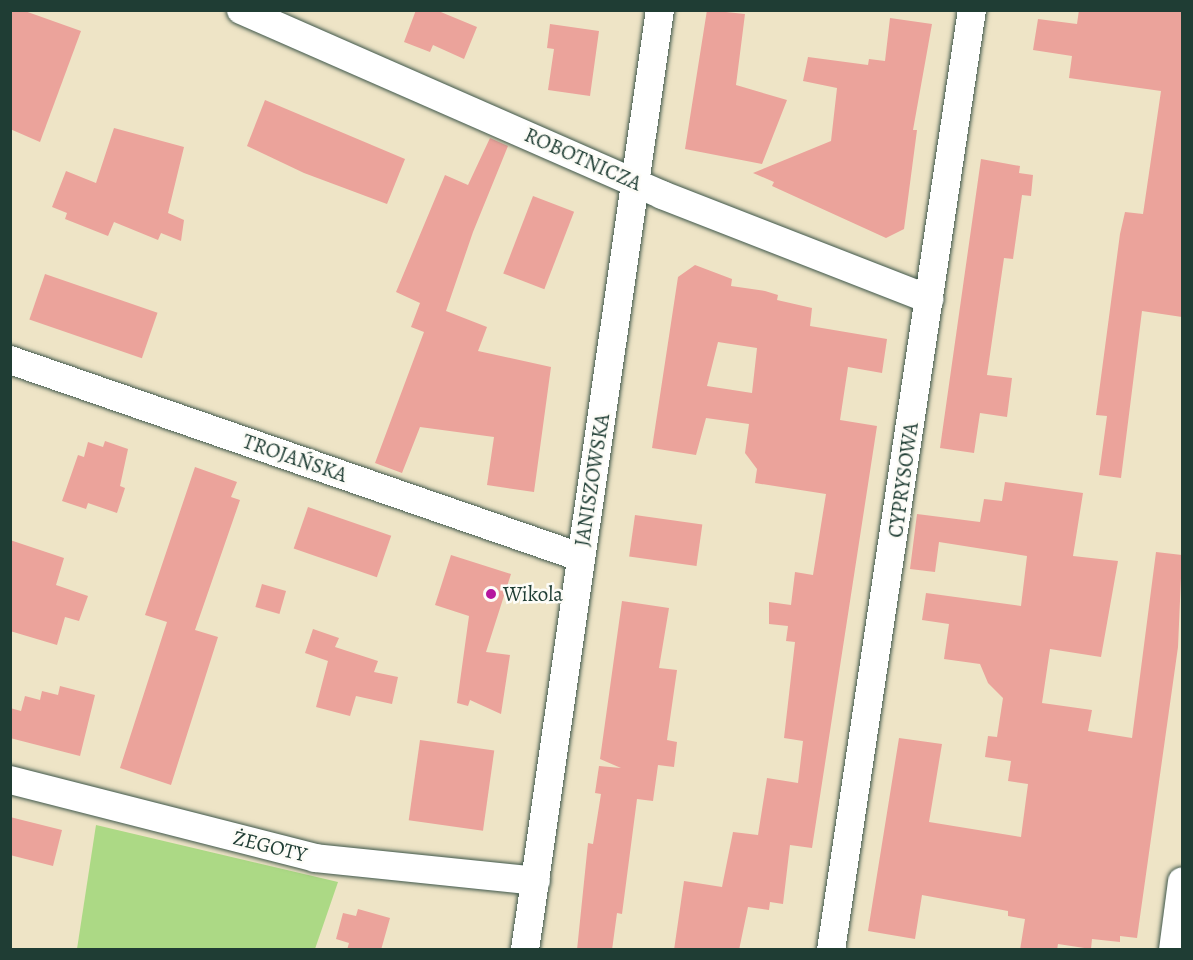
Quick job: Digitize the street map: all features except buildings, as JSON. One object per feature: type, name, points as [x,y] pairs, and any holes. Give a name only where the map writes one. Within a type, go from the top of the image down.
[{"type":"street","name":"ROBOTNICZA","points":[[241,10],[635,182],[929,299]]},
{"type":"street","name":"JANISZOWSKA","points":[[525,950],[660,10]]},
{"type":"street","name":"CYPRYSOWA","points":[[831,950],[972,10]]},
{"type":"street","name":"TROJAŃSKA","points":[[10,360],[580,557]]},
{"type":"street","name":"ŻEGOTY","points":[[10,780],[315,858],[536,881]]},
{"type":"street","points":[[1173,950],[1182,882]]},
{"type":"green space","points":[[96,825],[338,882],[315,949],[77,949]]},
{"type":"place","name":"Wikola","points":[[491,594]]}]
